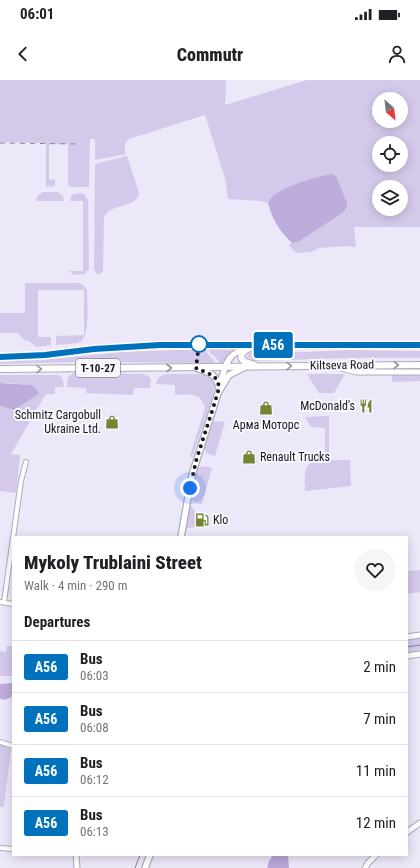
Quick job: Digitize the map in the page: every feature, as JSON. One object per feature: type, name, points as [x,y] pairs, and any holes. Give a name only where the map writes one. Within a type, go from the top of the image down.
[{"type":"highway","name":"Т-10-27","points":[[0,357],[160,345],[420,345]]},
{"type":"highway","points":[[260,367],[242,360],[242,353],[247,348],[262,345]]},
{"type":"highway","name":"Kiltseva Road","points":[[0,369],[420,365]]},
{"type":"main road","points":[[181,536],[192,475],[227,361],[233,354],[247,348]]},
{"type":"main road","points":[[218,390],[229,375],[245,367]]},
{"type":"main road","points":[[196,368],[214,376],[218,382],[218,390]]},
{"type":"main road","points":[[145,868],[150,856]]},
{"type":"street","points":[[329,365],[356,372],[420,372]]},
{"type":"street","points":[[12,536],[21,481],[26,462]]},
{"type":"street","points":[[12,538],[2,602],[12,604]]},
{"type":"street","points":[[408,637],[420,635]]},
{"type":"street","points":[[408,656],[420,654]]},
{"type":"street","points":[[0,742],[12,746]]},
{"type":"street","points":[[408,831],[420,823]]},
{"type":"street","points":[[0,848],[12,849]]},
{"type":"street","points":[[76,856],[77,868]]},
{"type":"street","points":[[365,868],[375,856]]},
{"type":"shaded area","points":[[0,80],[226,80],[225,105],[307,80],[420,80],[420,227],[354,227],[356,247],[347,246],[319,248],[311,252],[296,253],[289,245],[298,242],[344,212],[347,208],[272,196],[268,203],[228,199],[225,178],[205,115],[129,139],[125,146],[126,154],[95,160],[95,139],[90,139],[89,186],[87,187],[71,187],[68,185],[68,144],[49,144],[49,179],[55,180],[55,186],[46,186],[46,143],[0,142]]},
{"type":"shaded area","points":[[127,156],[139,193],[137,198],[129,204],[112,209],[104,217],[103,271],[100,274],[97,274],[94,270],[95,164]]},
{"type":"shaded area","points":[[332,174],[336,176],[347,203],[347,207],[344,212],[298,242],[292,243],[280,230],[274,220],[268,203],[269,200],[279,192],[293,185]]},
{"type":"shaded area","points":[[43,192],[58,192],[63,196],[64,201],[36,201],[37,196]]},
{"type":"shaded area","points":[[81,193],[84,194],[88,200],[89,269],[85,274],[74,275],[69,271],[83,271],[83,201],[70,201],[71,196]]},
{"type":"shaded area","points":[[25,283],[79,283],[83,285],[87,290],[88,311],[87,328],[82,340],[78,343],[56,345],[56,336],[84,335],[84,290],[38,290],[38,337],[51,337],[51,345],[37,347],[27,340],[25,341],[18,333],[0,333],[0,313],[25,313]]},
{"type":"shaded area","points":[[235,348],[235,350],[227,357],[225,363],[219,363],[208,349]]},
{"type":"shaded area","points":[[206,349],[207,353],[216,363],[77,362],[0,364],[0,362],[43,360],[122,352]]},
{"type":"shaded area","points":[[347,350],[420,351],[420,358],[347,358],[253,361],[247,357],[248,353],[250,352]]},
{"type":"shaded area","points":[[74,373],[143,374],[151,379],[150,388],[134,388],[133,395],[86,393],[86,388],[67,387],[68,377]]},
{"type":"shaded area","points":[[165,374],[206,374],[210,376],[214,382],[212,399],[192,457],[190,456],[205,408],[197,396],[175,395],[175,385],[156,384],[158,378]]},
{"type":"shaded area","points":[[307,374],[345,374],[334,393],[319,393]]},
{"type":"shaded area","points":[[0,375],[58,375],[62,378],[64,387],[55,387],[55,394],[46,394],[11,454],[20,455],[16,493],[0,491],[0,406],[14,410],[39,394],[32,387],[27,385],[0,383]]},
{"type":"shaded area","points":[[392,375],[420,375],[420,381],[392,382]]},
{"type":"shaded area","points":[[0,383],[31,385],[39,394],[14,410],[0,406]]},
{"type":"shaded area","points":[[329,416],[329,460],[350,460],[351,486],[305,491],[305,475],[307,467],[313,462],[325,460],[325,428],[311,427],[305,417]]},
{"type":"shaded area","points":[[212,422],[225,422],[215,456],[206,453],[204,446]]},
{"type":"shaded area","points":[[202,466],[212,468],[202,504],[198,504],[192,500],[191,495],[196,470]]},
{"type":"shaded area","points":[[188,504],[195,511],[197,520],[194,527],[185,529]]},
{"type":"shaded area","points":[[420,570],[420,592],[408,594],[408,571]]},
{"type":"shaded area","points":[[420,637],[420,652],[408,653],[408,639]]},
{"type":"shaded area","points":[[7,646],[12,646],[12,676],[0,676],[0,651],[6,652]]},
{"type":"shaded area","points":[[12,683],[12,696],[5,700],[0,699],[0,684]]},
{"type":"shaded area","points":[[0,745],[11,749],[4,807],[0,807]]},
{"type":"shaded area","points":[[272,856],[288,856],[289,868],[267,868]]},
{"type":"waterway","points":[[0,695],[12,698]]},
{"type":"tram line","points":[[408,647],[420,645]]},
{"type":"tram line","points":[[135,868],[140,856]]},
{"type":"railway","points":[[0,143],[78,144]]},
{"type":"bus line","name":"A56","points":[[0,357],[45,355],[94,349],[160,345],[420,345]]},
{"type":"place","name":"McDonald's","points":[[366,406]]},
{"type":"place","name":"Арма Моторс","points":[[266,408]]},
{"type":"place","name":"Schmitz Cargobull Ukraine Ltd.","points":[[112,422]]},
{"type":"place","name":"Renault Trucks","points":[[249,457]]},
{"type":"place","name":"Klo","points":[[202,520]]},
{"type":"route","points":[[190,488],[196,461],[219,388],[218,382],[214,376],[196,368],[199,344]]}]
